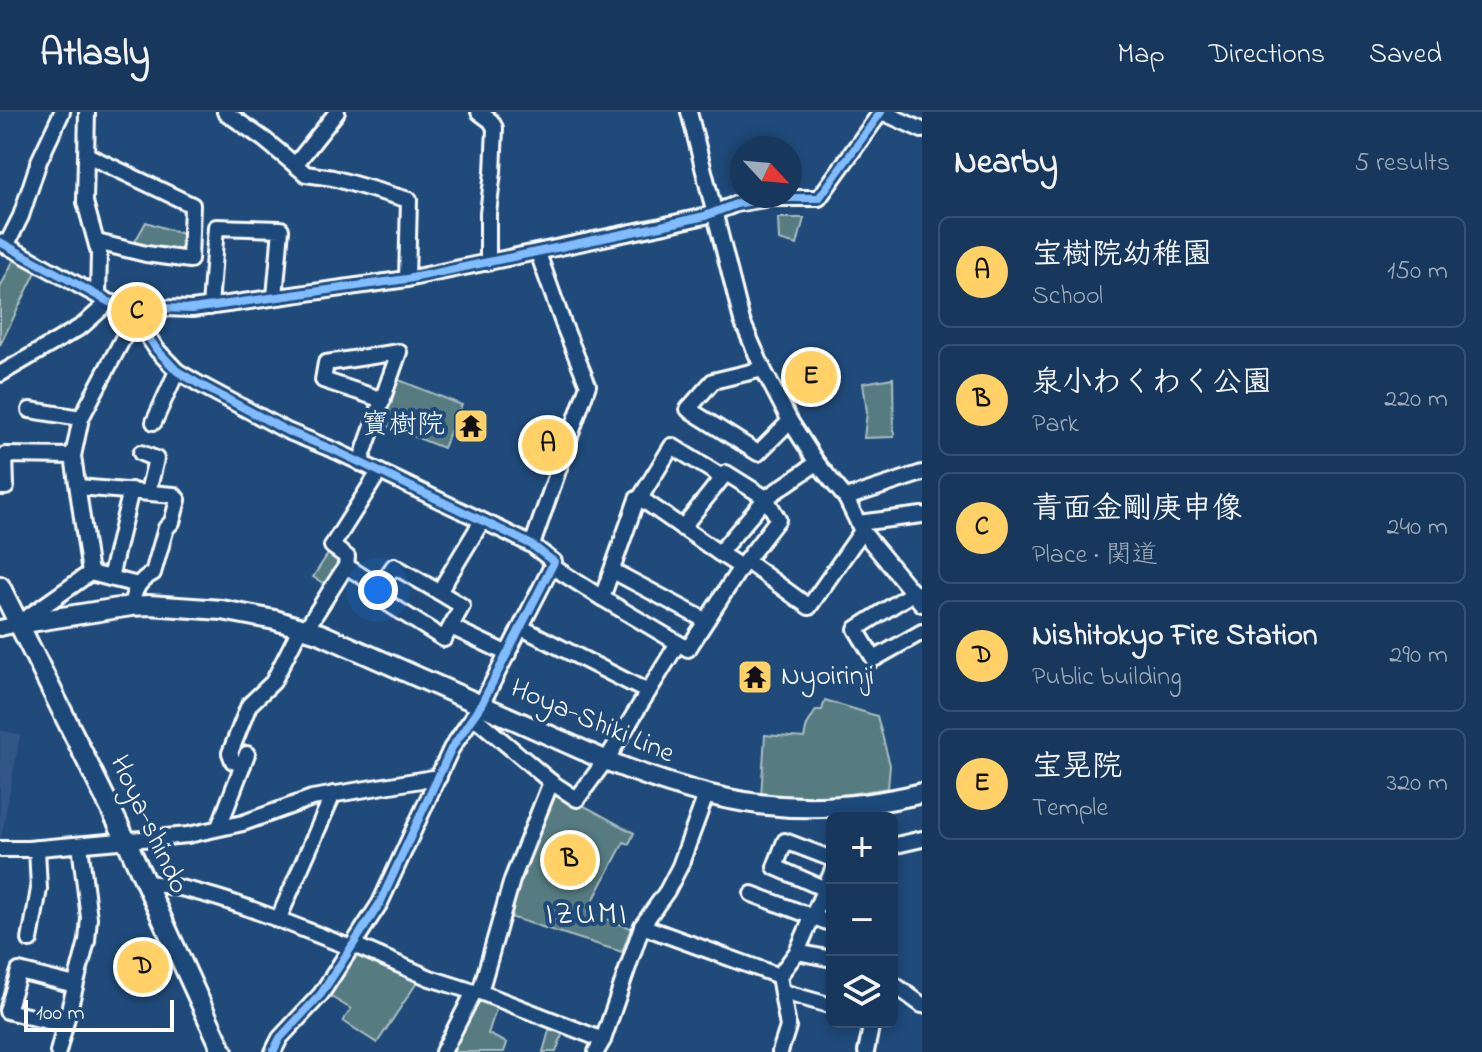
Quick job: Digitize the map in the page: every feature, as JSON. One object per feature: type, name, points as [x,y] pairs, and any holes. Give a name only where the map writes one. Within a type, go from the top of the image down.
[{"type":"main road","name":"Hoya-shindo","points":[[0,586],[9,626],[126,840],[223,1052]]},
{"type":"main road","name":"Hoya-Shiki Line","points":[[9,626],[131,606],[222,610],[304,628],[477,710],[650,779],[706,795],[749,803],[816,808],[874,803],[922,793]]},
{"type":"street","points":[[62,112],[39,161],[21,216],[3,244],[103,299],[136,312],[210,307],[407,279],[705,216],[736,204],[770,198],[819,198],[882,112],[922,130]]},
{"type":"street","points":[[0,374],[82,326],[103,299],[97,242],[85,202],[87,112]]},
{"type":"street","points":[[225,112],[306,174],[333,178],[409,200],[407,279]]},
{"type":"street","points":[[295,165],[337,112]]},
{"type":"street","points":[[479,112],[495,128],[488,213],[488,263]]},
{"type":"street","points":[[689,112],[742,321],[763,369],[790,421],[817,463],[846,498],[860,527],[918,598],[856,629],[874,659],[922,632]]},
{"type":"street","points":[[87,155],[192,205],[190,260],[146,254],[97,242]]},
{"type":"street","points":[[210,307],[216,227],[281,229],[275,297]]},
{"type":"street","points":[[532,545],[588,385],[538,253]]},
{"type":"street","points":[[136,312],[157,350],[177,371],[287,431],[532,545],[554,562],[508,654],[451,749],[402,859],[353,947],[321,994],[280,1038],[273,1052]]},
{"type":"street","points":[[90,573],[73,456],[81,418],[136,312]]},
{"type":"street","points":[[360,463],[383,400],[399,352],[326,363],[323,380],[383,400]]},
{"type":"street","points":[[763,369],[713,381],[688,409],[758,453],[790,421]]},
{"type":"street","points":[[154,422],[177,371]]},
{"type":"street","points":[[30,410],[81,418]]},
{"type":"street","points":[[602,598],[637,499],[672,446],[722,477]]},
{"type":"street","points":[[141,453],[156,459],[148,492]]},
{"type":"street","points":[[0,487],[6,487],[2,455],[73,456]]},
{"type":"street","points":[[719,553],[766,498],[817,463]]},
{"type":"street","points":[[219,827],[245,760],[233,761],[230,753],[249,705],[273,682],[304,628],[346,566],[347,557],[332,546],[379,472]]},
{"type":"street","points":[[553,567],[688,649],[744,564],[777,522],[773,506],[766,498],[726,473],[682,528]]},
{"type":"street","points":[[846,498],[922,473]]},
{"type":"street","points":[[78,487],[174,495],[178,500],[153,573],[142,578],[131,606]]},
{"type":"street","points":[[110,578],[131,490]]},
{"type":"street","points":[[640,498],[719,553],[744,564],[809,607],[860,527],[922,515]]},
{"type":"street","points":[[439,592],[482,521]]},
{"type":"street","points":[[346,566],[379,587]]},
{"type":"street","points":[[394,566],[439,592],[462,606],[444,639],[378,597],[379,587],[394,566]]},
{"type":"street","points":[[613,571],[705,620]]},
{"type":"street","points":[[9,626],[90,573],[138,585]]},
{"type":"street","points":[[451,627],[508,654]]},
{"type":"street","points":[[522,628],[648,692]]},
{"type":"street","points":[[477,710],[551,782],[577,799],[678,643]]},
{"type":"street","points":[[0,849],[188,835],[243,823],[312,798],[439,777]]},
{"type":"street","points":[[443,1052],[477,992],[512,880],[551,782]]},
{"type":"street","points":[[278,920],[333,794]]},
{"type":"street","points":[[146,883],[164,885],[278,920],[430,978],[477,992],[600,1046],[642,926],[680,866],[706,795]]},
{"type":"street","points":[[898,845],[922,839]]},
{"type":"street","points":[[825,889],[775,867],[785,841],[826,857]]},
{"type":"street","points":[[58,1052],[87,941],[89,918],[80,845]]},
{"type":"street","points":[[30,940],[39,889],[37,848]]},
{"type":"street","points":[[779,976],[797,952],[827,884]]},
{"type":"street","points":[[752,894],[826,922]]},
{"type":"street","points":[[642,926],[779,976]]},
{"type":"street","points":[[797,952],[826,958]]},
{"type":"street","points":[[63,1025],[7,1011],[19,971],[75,985]]},
{"type":"street","points":[[779,976],[788,1027],[780,1052]]},
{"type":"street","points":[[898,987],[922,1005]]},
{"type":"street","points":[[783,992],[826,1004]]},
{"type":"street","points":[[866,1052],[871,1028]]},
{"type":"shaded area","points":[[0,730],[20,735],[0,844]]},
{"type":"green space","points":[[778,218],[804,218],[797,245],[779,240]]},
{"type":"green space","points":[[146,222],[189,236],[189,255],[133,245]]},
{"type":"green space","points":[[15,257],[38,268],[0,345],[0,288]]},
{"type":"green space","points":[[394,378],[462,405],[443,448],[380,423]]},
{"type":"green space","points":[[893,378],[894,437],[864,438],[867,412],[863,383]]},
{"type":"green space","points":[[330,551],[342,559],[342,564],[328,586],[313,577]]},
{"type":"green space","points":[[825,700],[877,716],[890,765],[888,788],[830,797],[761,796],[765,735],[804,738],[807,725],[816,710],[822,710]]},
{"type":"green space","points":[[553,792],[634,833],[629,844],[624,842],[587,912],[631,928],[622,952],[507,916],[519,875]]},
{"type":"green space","points":[[357,953],[420,978],[377,1043],[343,1021],[351,1009],[328,995]]},
{"type":"green space","points":[[474,998],[498,1003],[488,1034],[507,1043],[504,1052],[447,1052]]},
{"type":"green space","points":[[550,1027],[563,1032],[556,1052],[543,1052]]},
{"type":"cycle path","points":[[0,242],[109,302],[131,307],[192,309],[407,279],[705,216],[736,204],[770,198],[819,198],[881,112]]},
{"type":"cycle path","points":[[135,317],[157,350],[177,371],[199,384],[287,431],[336,451],[532,545],[554,562],[481,705],[451,749],[380,903],[321,994],[280,1038],[273,1052]]},
{"type":"place","name":"青面金剛庚申像","points":[[137,312]]},
{"type":"place","name":"宝晃院","points":[[811,377]]},
{"type":"place","name":"寶樹院","points":[[471,426]]},
{"type":"place","name":"宝樹院幼稚園","points":[[548,445]]},
{"type":"place","name":"Nyoirinji","points":[[755,677]]},
{"type":"place","name":"泉小わくわく公園","points":[[570,860]]},
{"type":"place","name":"Nishitokyo Fire Station","points":[[143,967]]},
{"type":"district","name":"IZUMI","points":[[587,915]]}]
